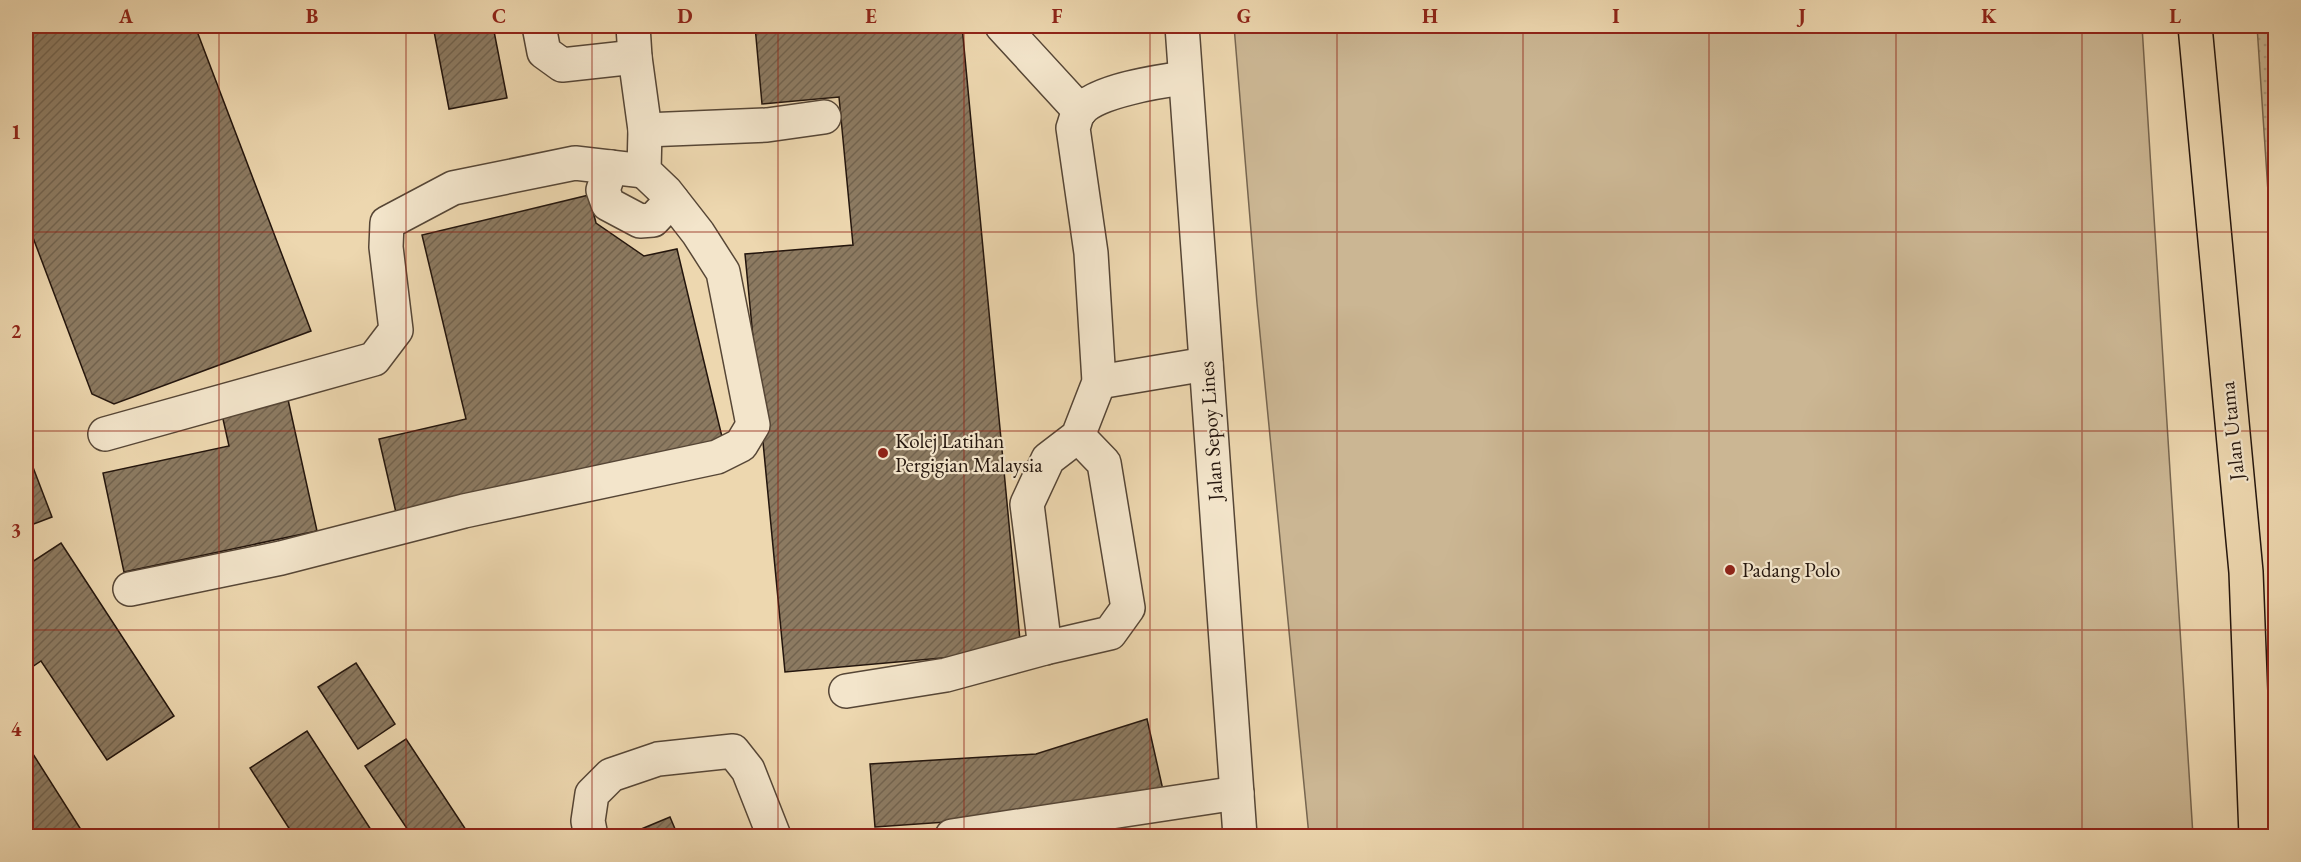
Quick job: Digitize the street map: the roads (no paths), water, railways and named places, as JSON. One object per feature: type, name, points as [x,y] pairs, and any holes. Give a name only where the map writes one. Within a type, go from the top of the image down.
[{"type":"main road","name":"Jalan Utama","points":[[2195,26],[2246,572],[2256,837]]},
{"type":"street","points":[[539,26],[544,52],[562,65],[634,41],[645,130],[644,171]]},
{"type":"street","points":[[1002,26],[1080,111]]},
{"type":"street","name":"Jalan Sepoy Lines","points":[[1182,26],[1240,837]]},
{"type":"street","points":[[1045,648],[1028,504],[1048,459],[1078,436],[1099,381],[1091,253],[1072,128],[1080,111],[1093,101],[1142,84],[1185,78]]},
{"type":"street","points":[[645,130],[767,124],[824,117]]},
{"type":"street","points":[[105,434],[375,359],[396,330],[386,247],[387,223],[453,188],[574,163],[644,171],[672,200],[698,233],[723,273],[753,424],[741,445],[717,457],[464,511],[280,558],[130,589]]},
{"type":"street","points":[[610,167],[603,190],[608,204],[640,221],[653,220],[672,200]]},
{"type":"street","points":[[1099,381],[1206,364]]},
{"type":"street","points":[[846,691],[946,675],[1110,633],[1128,608],[1104,463],[1078,436]]},
{"type":"street","points":[[591,837],[588,821],[592,794],[611,775],[658,759],[733,752],[748,770],[774,837]]},
{"type":"street","points":[[952,837],[1025,831],[1237,793]]},
{"type":"place","name":"Kolej Latihan Pergigian Malaysia","points":[[883,453]]},
{"type":"place","name":"Padang Polo","points":[[1730,570]]}]
